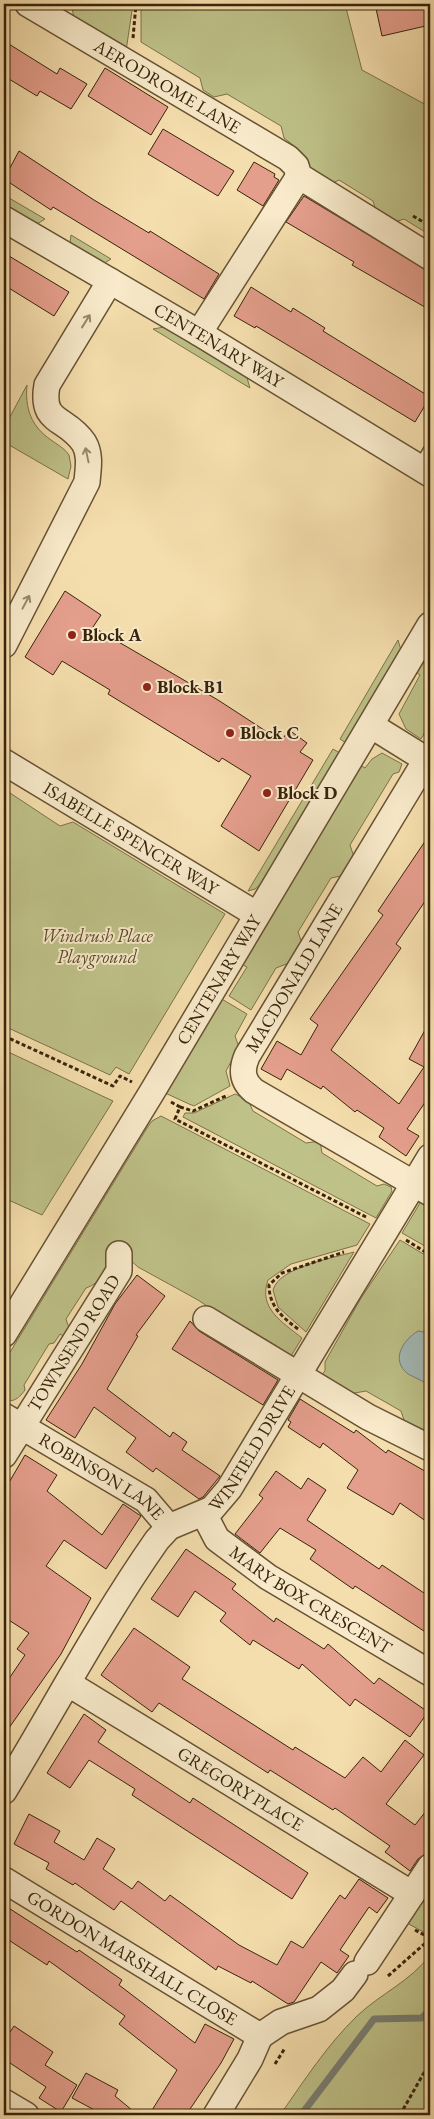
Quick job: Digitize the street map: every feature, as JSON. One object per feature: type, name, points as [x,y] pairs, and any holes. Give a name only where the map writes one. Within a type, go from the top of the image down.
[{"type":"street","name":"AERODROME LANE","points":[[28,4],[288,158],[296,166],[299,176],[430,257]]},
{"type":"street","points":[[199,333],[299,176]]},
{"type":"street","name":"CENTENARY WAY","points":[[4,219],[427,464]]},
{"type":"street","points":[[4,645],[87,482],[89,459],[85,444],[48,412],[44,403],[47,385],[110,281]]},
{"type":"street","name":"CENTENARY WAY","points":[[4,1334],[152,1092],[256,914],[372,726],[430,625]]},
{"type":"street","points":[[372,726],[428,761]]},
{"type":"street","name":"MACDONALD LANE","points":[[247,1085],[243,1071],[247,1056],[428,761]]},
{"type":"street","name":"ISABELLE SPENCER WAY","points":[[4,762],[256,914]]},
{"type":"street","points":[[247,1085],[422,1188]]},
{"type":"street","name":"WINFIELD DRIVE","points":[[169,1527],[204,1514],[220,1502],[376,1247],[422,1188],[430,1158]]},
{"type":"street","name":"TOWNSEND ROAD","points":[[4,1455],[12,1421],[119,1272],[119,1254]]},
{"type":"street","points":[[206,1319],[298,1376],[399,1434],[430,1448]]},
{"type":"street","name":"ROBINSON LANE","points":[[12,1421],[146,1500],[169,1527]]},
{"type":"street","name":"MARY BOX CRESCENT","points":[[204,1514],[217,1539],[268,1577],[430,1673]]},
{"type":"street","points":[[4,1790],[69,1684],[82,1658],[144,1560],[169,1527]]},
{"type":"street","name":"GREGORY PLACE","points":[[69,1684],[412,1894]]},
{"type":"street","points":[[216,2115],[250,2059],[260,2036],[281,2022],[319,2009],[343,1990],[361,1968],[430,1867]]},
{"type":"street","name":"GORDON MARSHALL CLOSE","points":[[4,1880],[260,2036]]},
{"type":"street","points":[[4,2102],[26,2115]]},
{"type":"path","points":[[125,60],[134,29],[136,4]]},
{"type":"path","points":[[4,1036],[113,1086],[120,1076],[180,1107],[193,1111],[247,1085]]},
{"type":"path","points":[[180,1107],[174,1119],[367,1218]]},
{"type":"path","points":[[317,1342],[278,1312],[272,1303],[269,1285],[282,1273],[296,1267],[356,1249],[376,1247]]},
{"type":"path","points":[[400,2115],[430,2062]]},
{"type":"green space","points":[[66,4],[133,4],[126,51],[74,19],[72,7]]},
{"type":"green space","points":[[141,4],[280,4],[288,10],[300,4],[345,4],[362,70],[430,107],[430,235],[404,219],[392,223],[377,214],[373,201],[339,180],[328,185],[306,171],[302,154],[284,138],[281,126],[227,94],[214,97],[203,90],[200,78],[141,42]]},
{"type":"green space","points":[[4,195],[45,219],[37,224],[4,204]]},
{"type":"green space","points":[[71,235],[111,259],[103,264],[70,243]]},
{"type":"green space","points":[[164,327],[247,378],[250,388],[153,329]]},
{"type":"green space","points":[[27,385],[28,409],[34,423],[44,435],[63,448],[69,455],[71,466],[68,479],[4,442],[4,428]]},
{"type":"green space","points":[[398,640],[401,650],[346,743],[340,739]]},
{"type":"green space","points":[[430,644],[430,723],[421,739],[406,729],[399,714],[420,675],[414,671]]},
{"type":"green space","points":[[333,749],[340,753],[262,883],[255,889],[248,891]]},
{"type":"green space","points":[[382,753],[402,764],[399,772],[393,774],[350,845],[354,857],[341,876],[331,878],[298,932],[302,943],[289,963],[276,968],[251,1010],[229,996],[247,967],[241,964],[360,765],[365,768],[372,759]]},
{"type":"green space","name":"Windrush Place Playground","points":[[4,789],[60,826],[73,822],[225,914],[129,1074],[116,1067],[110,1075],[4,1026]]},
{"type":"green space","points":[[220,998],[247,1014],[235,1036],[239,1047],[226,1071],[230,1086],[194,1106],[163,1092]]},
{"type":"green space","points":[[4,1050],[113,1101],[42,1215],[4,1198]]},
{"type":"green space","points":[[235,1094],[248,1100],[253,1111],[306,1143],[320,1141],[322,1153],[377,1186],[384,1184],[391,1187],[392,1191],[376,1218],[183,1117],[185,1113],[194,1113]]},
{"type":"green space","points":[[161,1116],[370,1224],[357,1245],[291,1264],[268,1280],[266,1299],[269,1306],[280,1320],[302,1338],[288,1361],[280,1348],[247,1328],[240,1328],[198,1300],[138,1267],[116,1247],[107,1253],[106,1269],[100,1279],[86,1288],[66,1319],[69,1328],[65,1337],[60,1334],[54,1343],[49,1344],[24,1385],[25,1390],[21,1395],[10,1401],[4,1399],[4,1362],[147,1128],[152,1121]]},
{"type":"green space","points":[[423,1198],[430,1205],[430,1249],[402,1233]]},
{"type":"green space","points":[[400,1240],[430,1258],[430,1333],[426,1332],[408,1373],[430,1385],[430,1438],[407,1429],[401,1411],[366,1391],[349,1394],[321,1375],[325,1371],[325,1362],[361,1298]]},
{"type":"green space","points":[[354,1252],[306,1332],[278,1307],[273,1290],[277,1282],[285,1275],[308,1265]]},
{"type":"green space","points":[[430,1880],[430,1933],[429,1935],[405,1922]]},
{"type":"green space","points":[[430,1955],[430,2115],[280,2115],[316,2064],[346,2027],[366,2008],[405,1980]]},
{"type":"water","points":[[418,1331],[430,1333],[430,1385],[408,1374],[400,1363],[399,1357],[403,1345]]},
{"type":"building","points":[[375,4],[430,4],[430,25],[382,36]]},
{"type":"building","points":[[4,41],[57,74],[60,68],[87,84],[71,109],[40,91],[37,96],[4,76]]},
{"type":"building","points":[[105,68],[168,107],[151,135],[88,96]]},
{"type":"building","points":[[163,129],[234,171],[218,196],[148,154]]},
{"type":"building","points":[[19,151],[94,200],[149,233],[150,231],[219,274],[204,299],[53,207],[51,210],[4,179]]},
{"type":"building","points":[[254,162],[275,174],[274,177],[279,180],[263,206],[237,190]]},
{"type":"building","points":[[304,196],[430,272],[430,310],[352,265],[354,262],[286,222]]},
{"type":"building","points":[[4,253],[69,292],[54,316],[4,285]]},
{"type":"building","points":[[251,287],[291,312],[293,308],[325,328],[323,331],[430,397],[415,422],[256,326],[255,328],[234,316]]},
{"type":"building","points":[[65,591],[101,615],[93,627],[218,700],[281,741],[289,730],[307,743],[300,752],[313,760],[259,851],[221,826],[251,776],[222,758],[219,762],[108,694],[110,690],[62,661],[53,675],[25,657]]},
{"type":"building","points":[[430,834],[430,894],[396,944],[401,948],[331,1050],[399,1104],[424,1067],[409,1059],[430,1021],[430,1095],[407,1129],[419,1136],[406,1156],[379,1137],[384,1128],[357,1110],[355,1112],[323,1086],[321,1089],[287,1069],[281,1080],[261,1069],[277,1041],[301,1055],[318,1025],[310,1019],[383,915],[378,911]]},
{"type":"building","points":[[137,1275],[165,1296],[136,1335],[138,1336],[107,1389],[170,1437],[173,1432],[187,1442],[182,1450],[220,1476],[203,1497],[199,1499],[156,1468],[153,1472],[126,1452],[136,1438],[94,1407],[75,1438],[46,1420],[82,1364],[115,1304]]},
{"type":"building","points":[[190,1321],[199,1331],[278,1380],[263,1405],[172,1349]]},
{"type":"building","points":[[300,1399],[354,1433],[356,1430],[386,1453],[388,1450],[430,1474],[430,1524],[400,1503],[393,1515],[347,1488],[358,1470],[323,1443],[320,1448],[288,1427],[291,1422],[288,1420]]},
{"type":"building","points":[[25,1455],[57,1475],[47,1491],[102,1535],[123,1504],[141,1516],[106,1569],[64,1540],[46,1566],[91,1598],[61,1654],[4,1735],[4,1686],[25,1655],[17,1649],[29,1633],[4,1617],[4,1491]]},
{"type":"building","points":[[276,1471],[301,1489],[308,1478],[326,1490],[307,1520],[379,1569],[382,1565],[430,1597],[430,1635],[355,1586],[353,1589],[310,1559],[316,1550],[280,1528],[260,1553],[235,1534],[263,1498],[259,1495]]},
{"type":"building","points":[[186,1549],[236,1584],[232,1589],[274,1622],[276,1618],[324,1649],[328,1644],[374,1684],[379,1678],[428,1712],[410,1737],[355,1699],[350,1706],[302,1664],[299,1669],[253,1640],[250,1645],[220,1621],[226,1613],[195,1591],[178,1617],[151,1599]]},
{"type":"building","points":[[134,1628],[190,1667],[182,1679],[293,1750],[295,1747],[345,1778],[363,1757],[381,1772],[405,1740],[424,1755],[386,1804],[415,1825],[430,1806],[430,1851],[418,1859],[410,1871],[385,1852],[390,1846],[335,1808],[333,1810],[270,1770],[268,1773],[159,1703],[152,1712],[101,1675]]},
{"type":"building","points":[[84,1714],[106,1730],[98,1742],[190,1803],[193,1798],[308,1873],[292,1899],[132,1795],[135,1789],[89,1760],[70,1788],[47,1773]]},
{"type":"building","points":[[29,1814],[60,1831],[54,1842],[84,1860],[97,1838],[115,1849],[103,1869],[132,1889],[138,1881],[165,1901],[170,1895],[239,1945],[277,1965],[291,1941],[303,1948],[340,1895],[345,1899],[359,1879],[388,1898],[377,1913],[369,1907],[340,1950],[349,1956],[337,1973],[321,1962],[294,2002],[288,2004],[252,1981],[251,1983],[218,1966],[216,1970],[121,1901],[114,1910],[75,1883],[73,1885],[46,1869],[49,1863],[14,1844]]},
{"type":"building","points":[[4,1905],[77,1952],[79,1950],[122,1980],[119,1985],[195,2043],[205,2024],[234,2039],[221,2063],[186,2115],[149,2115],[177,2070],[119,2024],[125,2016],[49,1961],[47,1965],[4,1937]]},
{"type":"building","points":[[14,2026],[53,2052],[45,2065],[77,2085],[61,2112],[39,2098],[46,2087],[4,2059],[4,2041]]},
{"type":"building","points":[[86,2073],[118,2090],[115,2096],[138,2115],[104,2115],[72,2098]]},
{"type":"waterway","points":[[301,2115],[374,2019],[422,2018],[430,2009]]},
{"type":"place","name":"Block A","points":[[72,635]]},
{"type":"place","name":"Block B1","points":[[147,687]]},
{"type":"place","name":"Block C","points":[[230,733]]},
{"type":"place","name":"Block D","points":[[267,793]]}]
